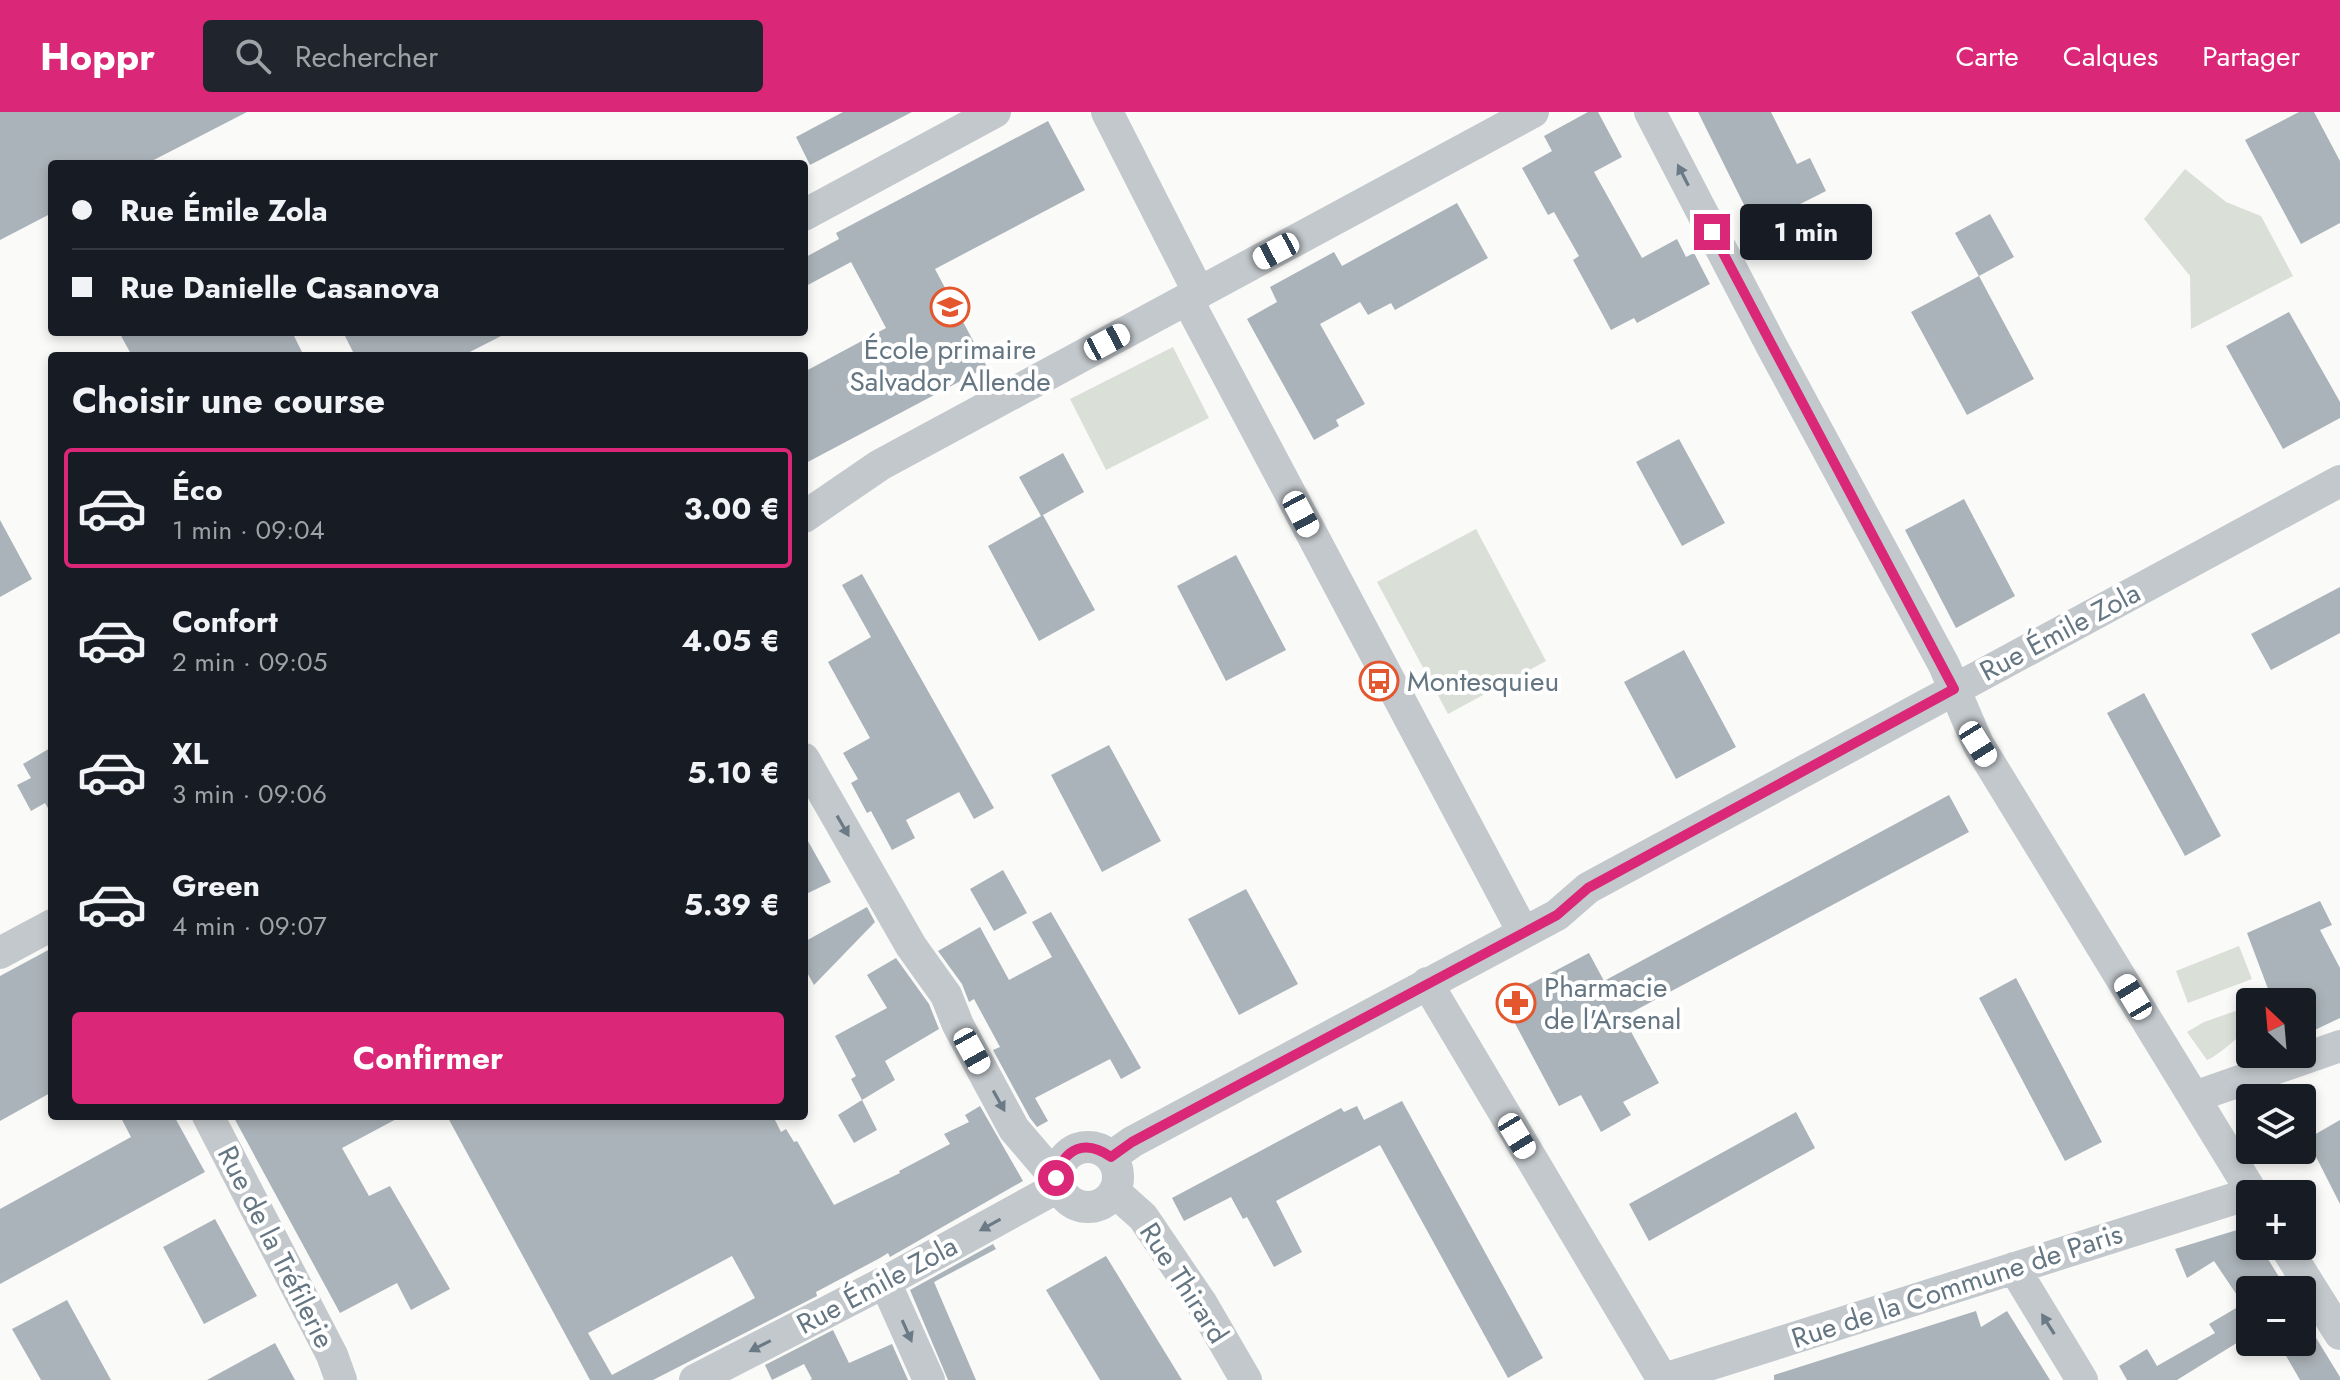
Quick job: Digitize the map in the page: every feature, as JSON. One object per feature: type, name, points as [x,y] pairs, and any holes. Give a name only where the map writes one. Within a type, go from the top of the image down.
[{"type":"street","points":[[808,213],[995,112]]},
{"type":"street","points":[[1107,112],[1193,296],[1523,932]]},
{"type":"street","points":[[808,514],[880,465],[1533,112]]},
{"type":"street","points":[[1650,112],[1954,689],[1978,744],[2244,1180]]},
{"type":"street","name":"Rue Émile Zola","points":[[695,1380],[885,1282],[1057,1182],[1060,1163],[1070,1152],[1084,1147],[1099,1148],[1111,1157],[1132,1142],[1557,915],[1588,888],[2340,481]]},
{"type":"street","points":[[808,766],[911,946],[946,995],[958,1025],[1014,1129],[1057,1182],[1066,1199],[1078,1206],[1092,1208],[1105,1202],[1115,1192],[1118,1180],[1117,1168],[1111,1157]]},
{"type":"street","points":[[0,953],[48,927]]},
{"type":"street","points":[[1427,983],[1662,1380]]},
{"type":"street","points":[[2194,1097],[2340,1046]]},
{"type":"street","name":"Rue de la Tréfilerie","points":[[210,1120],[332,1355],[341,1380]]},
{"type":"street","name":"Rue Thirard","points":[[1115,1192],[1143,1217],[1202,1304],[1246,1380]]},
{"type":"street","name":"Rue de la Commune de Paris","points":[[1662,1380],[2236,1198]]},
{"type":"street","points":[[2294,1260],[2340,1334]]},
{"type":"street","points":[[2014,1268],[2082,1380]]},
{"type":"street","points":[[885,1282],[929,1380]]},
{"type":"shaded area","points":[[2185,169],[2226,202],[2261,216],[2293,276],[2191,329],[2190,276],[2144,219]]},
{"type":"shaded area","points":[[1173,347],[1209,418],[1106,470],[1070,399]]},
{"type":"shaded area","points":[[1476,529],[1546,661],[1448,714],[1377,582]]},
{"type":"shaded area","points":[[2239,946],[2252,979],[2188,1003],[2176,971]]},
{"type":"shaded area","points":[[2236,1011],[2236,1039],[2207,1060],[2187,1032],[2204,1022]]},
{"type":"building","points":[[0,112],[247,112],[154,160],[48,160],[48,215],[0,240]]},
{"type":"building","points":[[843,112],[912,112],[810,165],[796,137]]},
{"type":"building","points":[[1588,112],[1598,112],[1622,157],[1594,172],[1642,258],[1677,239],[1686,257],[1694,253],[1710,284],[1637,323],[1634,318],[1611,330],[1573,260],[1579,256],[1554,212],[1548,215],[1522,168],[1552,151],[1544,136]]},
{"type":"building","points":[[1698,112],[1771,112],[1797,164],[1810,158],[1826,191],[1755,227]]},
{"type":"building","points":[[2299,112],[2314,112],[2340,161],[2340,223],[2301,244],[2245,140]]},
{"type":"building","points":[[1048,121],[1085,190],[935,269],[987,367],[808,462],[808,370],[886,328],[851,262],[808,285],[808,256],[839,239],[836,233]]},
{"type":"building","points":[[1457,203],[1488,258],[1395,310],[1391,303],[1368,315],[1360,302],[1320,324],[1365,404],[1336,420],[1339,426],[1314,440],[1247,319],[1277,302],[1270,287],[1334,252],[1342,266]]},
{"type":"building","points":[[1990,214],[2014,257],[1979,276],[1955,233]]},
{"type":"building","points":[[1979,276],[2034,379],[1967,415],[1911,312]]},
{"type":"building","points":[[2289,312],[2340,402],[2340,418],[2283,449],[2226,346]]},
{"type":"building","points":[[121,336],[294,336],[302,352],[130,352]]},
{"type":"building","points":[[345,336],[501,336],[470,352],[353,352]]},
{"type":"building","points":[[1679,439],[1725,523],[1682,546],[1636,462]]},
{"type":"building","points":[[1063,453],[1084,492],[1043,515],[1095,610],[1039,641],[988,546],[1041,516],[1019,477]]},
{"type":"building","points":[[1964,499],[2015,596],[1956,628],[1905,530]]},
{"type":"building","points":[[0,520],[32,579],[0,597]]},
{"type":"building","points":[[1236,555],[1286,650],[1226,681],[1177,586]]},
{"type":"building","points":[[862,574],[994,808],[974,819],[959,792],[906,820],[915,838],[892,850],[871,811],[867,813],[851,783],[858,779],[843,753],[870,738],[828,662],[871,637],[842,585]]},
{"type":"building","points":[[2340,587],[2340,633],[2271,670],[2251,634]]},
{"type":"building","points":[[1684,650],[1736,747],[1676,779],[1624,682]]},
{"type":"building","points":[[2144,693],[2221,836],[2185,856],[2107,713]]},
{"type":"building","points":[[1109,745],[1161,841],[1102,872],[1051,775]]},
{"type":"building","points":[[48,749],[48,808],[45,803],[31,811],[17,785],[31,778],[23,764]]},
{"type":"building","points":[[1949,795],[1969,832],[1623,1017],[1659,1083],[1623,1102],[1631,1115],[1601,1132],[1581,1095],[1559,1106],[1502,999],[1589,953],[1604,981]]},
{"type":"building","points":[[808,841],[831,882],[808,893]]},
{"type":"building","points":[[1003,870],[1027,913],[994,931],[970,889]]},
{"type":"building","points":[[1246,889],[1298,984],[1239,1015],[1188,919]]},
{"type":"building","points":[[2320,901],[2332,925],[2320,930],[2340,968],[2340,1018],[2316,1029],[2316,988],[2268,988],[2247,933]]},
{"type":"building","points":[[867,907],[875,922],[814,985],[808,974],[808,940]]},
{"type":"building","points":[[1051,912],[1141,1068],[1121,1079],[1110,1059],[1035,1098],[1048,1121],[1037,1127],[993,1050],[1000,1047],[974,999],[969,1002],[962,984],[938,951],[980,927],[1009,980],[1052,957],[1032,922]]},
{"type":"building","points":[[48,950],[48,1094],[0,1121],[0,976]]},
{"type":"building","points":[[896,958],[929,1004],[939,1029],[885,1061],[895,1080],[862,1100],[851,1079],[856,1076],[835,1036],[887,1008],[867,975]]},
{"type":"building","points":[[2016,978],[2102,1142],[2065,1161],[1979,998]]},
{"type":"building","points":[[862,1100],[877,1130],[854,1143],[838,1115]]},
{"type":"building","points":[[1402,1101],[1543,1358],[1508,1378],[1380,1145],[1276,1201],[1302,1252],[1274,1267],[1247,1217],[1243,1219],[1231,1197],[1184,1221],[1172,1198],[1341,1108],[1344,1112],[1357,1106],[1364,1120]]},
{"type":"building","points":[[980,1106],[1023,1181],[890,1257],[888,1253],[816,1292],[817,1296],[653,1380],[590,1380],[449,1120],[775,1120],[781,1132],[786,1129],[794,1142],[797,1141],[834,1205],[950,1144],[944,1134],[969,1122],[965,1115]],"holes":[[[732,1256],[755,1298],[612,1375],[588,1333]]]},
{"type":"building","points":[[1796,1112],[1815,1148],[1649,1241],[1629,1204]]},
{"type":"building","points":[[122,1120],[176,1120],[205,1172],[0,1284],[0,1209],[131,1137]]},
{"type":"building","points":[[235,1120],[394,1120],[342,1148],[369,1196],[390,1186],[450,1289],[411,1310],[397,1283],[340,1313]]},
{"type":"building","points":[[2340,1120],[2340,1204],[2316,1157],[2316,1134]]},
{"type":"building","points":[[215,1219],[257,1296],[204,1324],[163,1247]]},
{"type":"building","points":[[2236,1230],[2236,1260],[2269,1260],[2278,1276],[2236,1276],[2236,1294],[2214,1261],[2187,1278],[2175,1249]]},
{"type":"building","points":[[993,1244],[996,1249],[934,1282],[976,1380],[948,1380],[910,1290]]},
{"type":"building","points":[[1106,1256],[1182,1380],[1100,1380],[1046,1290]]},
{"type":"building","points":[[67,1300],[111,1380],[41,1380],[12,1329]]},
{"type":"building","points":[[2236,1308],[2236,1343],[2177,1380],[2127,1380],[2119,1366],[2147,1349],[2157,1366],[2215,1333],[2209,1324]]},
{"type":"building","points":[[1976,1311],[1981,1327],[2007,1311],[2050,1380],[1774,1380],[1774,1375]]},
{"type":"building","points":[[833,1330],[849,1363],[892,1344],[908,1380],[810,1380],[804,1364],[772,1380],[765,1365]]},
{"type":"building","points":[[2316,1338],[2340,1380],[2300,1380],[2286,1356],[2316,1356]]},
{"type":"building","points":[[275,1343],[295,1380],[207,1380]]},
{"type":"place","name":"École primaire Salvador Allende","points":[[950,307]]},
{"type":"place","name":"Montesquieu","points":[[1379,681]]},
{"type":"place","name":"Pharmacie de l'Arsenal","points":[[1516,1003]]},
{"type":"route","points":[[1056,1178],[1060,1163],[1070,1152],[1084,1147],[1099,1148],[1111,1157],[1132,1142],[1557,915],[1588,888],[1954,689],[1712,232]]}]
